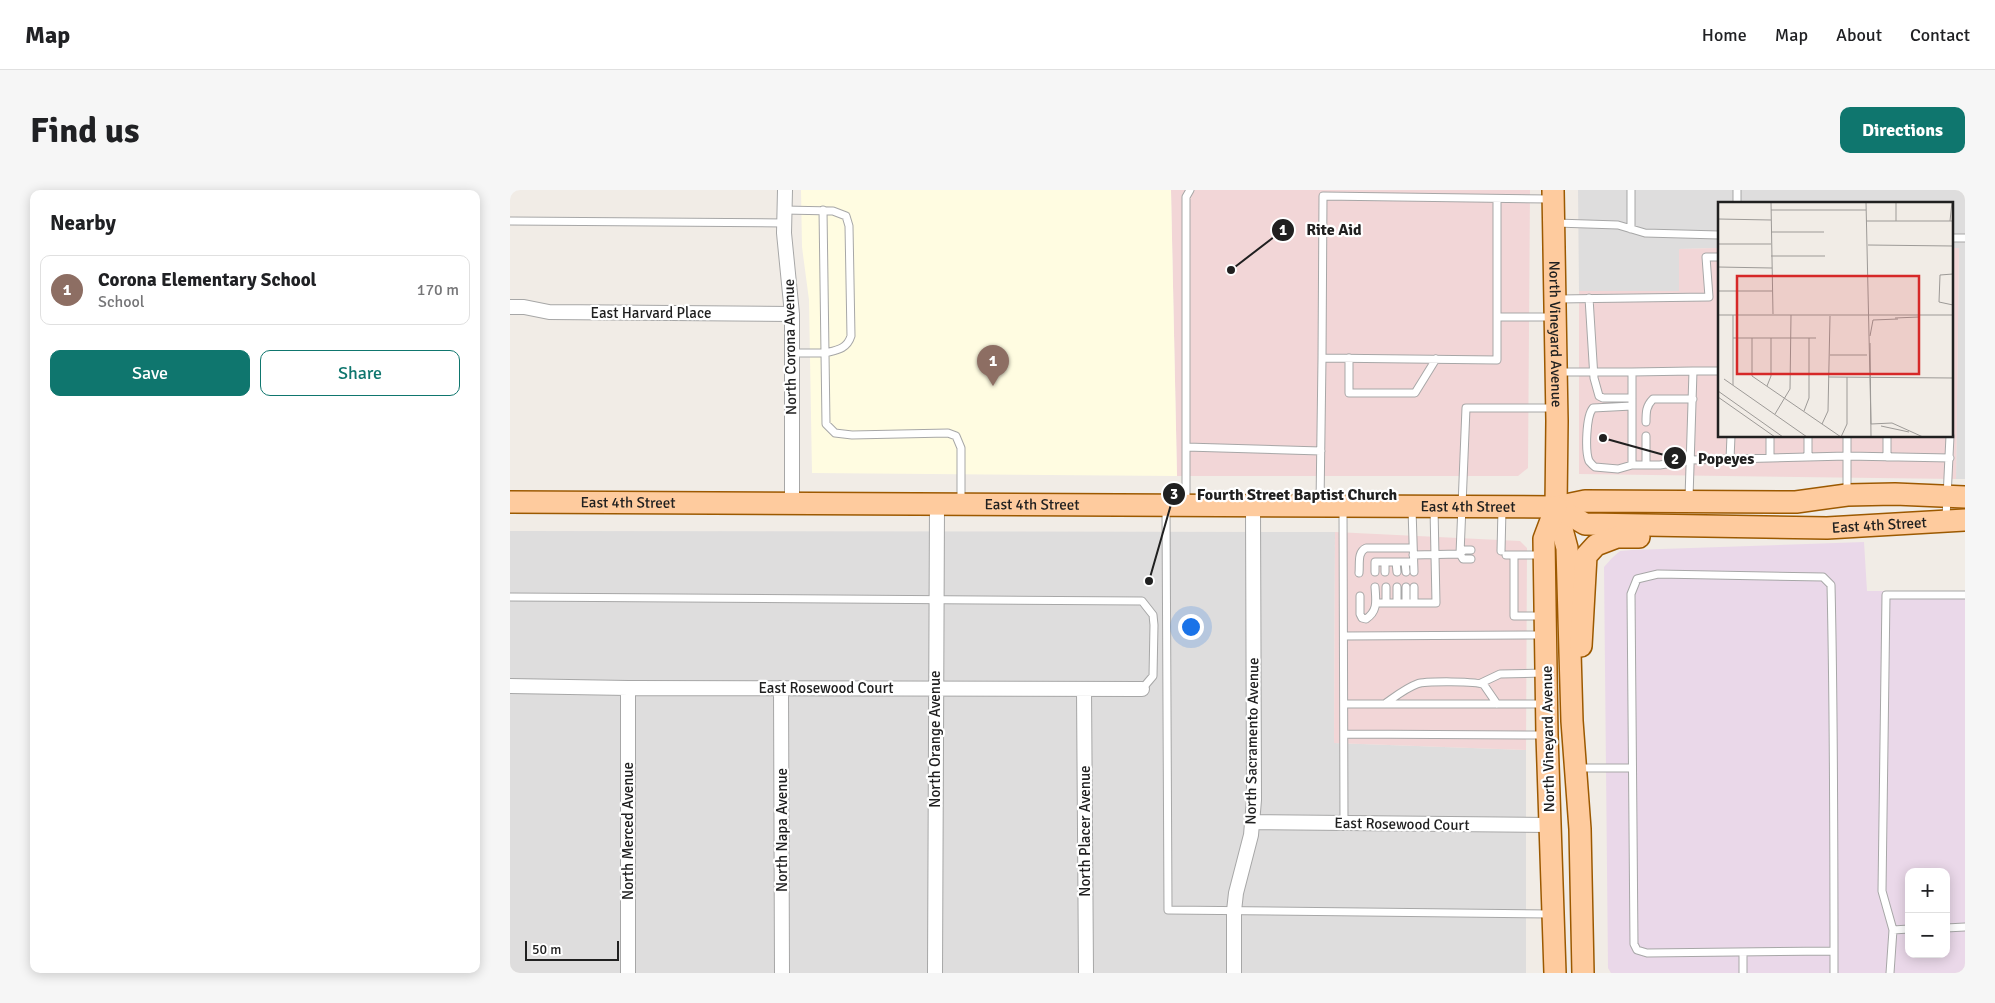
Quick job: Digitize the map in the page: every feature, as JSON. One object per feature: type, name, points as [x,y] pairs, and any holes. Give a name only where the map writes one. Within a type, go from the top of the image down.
[{"type":"main road","name":"North Vineyard Avenue","points":[[1553,194],[1557,408],[1556,507],[1567,548],[1572,721],[1577,768],[1580,829],[1583,973]]},
{"type":"main road","name":"East 4th Street","points":[[510,502],[1556,507],[1585,501],[1796,502],[1847,495],[1956,497]]},
{"type":"main road","name":"North Vineyard Avenue","points":[[1555,973],[1547,735],[1544,539],[1556,507]]},
{"type":"main road","name":"East 4th Street","points":[[1556,507],[1585,524],[1808,527],[1955,521]]},
{"type":"main road","points":[[1570,671],[1581,650],[1586,556],[1596,544],[1617,537],[1781,536],[1808,527]]},
{"type":"main road","points":[[1547,704],[1557,714],[1561,724],[1567,804],[1580,829]]},
{"type":"street","name":"North Corona Avenue","points":[[784,190],[784,217],[792,314],[792,503]]},
{"type":"street","name":"East Harvard Place","points":[[510,307],[524,307],[549,312],[792,314]]},
{"type":"street","name":"North Orange Avenue","points":[[934,973],[937,504]]},
{"type":"street","name":"North Sacramento Avenue","points":[[1234,973],[1234,910],[1239,878],[1253,822],[1253,507]]},
{"type":"street","name":"East Rosewood Court","points":[[510,686],[1142,689]]},
{"type":"street","name":"North Merced Avenue","points":[[628,688],[628,973]]},
{"type":"street","name":"North Napa Avenue","points":[[781,688],[782,973]]},
{"type":"street","name":"North Placer Avenue","points":[[1084,689],[1086,973]]},
{"type":"street","name":"East Rosewood Court","points":[[1253,822],[1550,825]]},
{"type":"lane","points":[[1190,190],[1186,197],[1186,447],[1176,506],[1168,910],[1553,914]]},
{"type":"lane","points":[[1631,190],[1631,229]]},
{"type":"lane","points":[[1320,507],[1323,196],[1498,199],[1553,194]]},
{"type":"lane","points":[[1322,358],[1497,360],[1498,199]]},
{"type":"lane","points":[[823,210],[825,417],[828,428],[835,433],[852,435],[948,433],[956,436],[960,448],[961,504]]},
{"type":"lane","points":[[510,221],[784,217],[823,210],[833,211],[846,216],[849,226],[851,336],[842,348],[825,353],[792,353]]},
{"type":"lane","points":[[1553,223],[1618,225],[1645,233],[1718,235]]},
{"type":"lane","points":[[1952,238],[1965,238]]},
{"type":"lane","points":[[1497,318],[1555,308],[1589,298],[1709,297],[1706,257],[1718,257]]},
{"type":"lane","points":[[1589,298],[1593,372],[1599,396],[1602,398],[1632,398]]},
{"type":"lane","points":[[1349,358],[1349,393],[1415,393],[1436,359]]},
{"type":"lane","points":[[1689,501],[1692,460],[1693,371]]},
{"type":"lane","points":[[1556,372],[1718,371]]},
{"type":"lane","points":[[1632,372],[1632,465]]},
{"type":"lane","points":[[1646,422],[1648,404],[1653,400],[1693,399]]},
{"type":"lane","points":[[1632,406],[1593,408],[1588,416],[1589,461],[1595,468],[1618,469],[1632,465],[1660,465],[1692,460],[1847,456],[1950,458]]},
{"type":"lane","points":[[1471,559],[1464,559],[1460,554],[1466,408],[1557,408]]},
{"type":"lane","points":[[1646,436],[1646,465]]},
{"type":"lane","points":[[1730,438],[1730,459]]},
{"type":"lane","points":[[1770,438],[1770,458]]},
{"type":"lane","points":[[1808,438],[1808,457]]},
{"type":"lane","points":[[1847,438],[1847,495]]},
{"type":"lane","points":[[1887,438],[1887,457]]},
{"type":"lane","points":[[1950,438],[1950,458],[1956,497],[1955,521]]},
{"type":"lane","points":[[1186,447],[1321,451]]},
{"type":"lane","points":[[1344,506],[1344,823]]},
{"type":"lane","points":[[1412,506],[1411,557],[1414,572]]},
{"type":"lane","points":[[1376,603],[1436,603],[1434,506]]},
{"type":"lane","points":[[1502,506],[1505,553],[1514,616],[1546,625]]},
{"type":"lane","points":[[1359,573],[1360,554],[1366,548],[1411,557]]},
{"type":"lane","points":[[1375,572],[1375,562],[1396,562],[1411,557],[1460,554],[1464,550],[1471,550]]},
{"type":"lane","points":[[1499,559],[1505,553],[1544,555]]},
{"type":"lane","points":[[1406,572],[1411,557]]},
{"type":"lane","points":[[1386,562],[1386,572]]},
{"type":"lane","points":[[1396,562],[1397,572]]},
{"type":"lane","points":[[1834,951],[1647,953],[1637,950],[1634,944],[1630,594],[1637,579],[1658,574],[1823,578],[1831,585],[1834,951],[1834,973]]},
{"type":"lane","points":[[1360,596],[1360,614],[1362,618],[1366,619],[1373,615],[1375,610],[1375,587]]},
{"type":"lane","points":[[1386,587],[1386,603]]},
{"type":"lane","points":[[1397,587],[1397,603]]},
{"type":"lane","points":[[1406,587],[1406,603]]},
{"type":"lane","points":[[1414,587],[1414,603]]},
{"type":"lane","points":[[1890,973],[1893,930],[1882,891],[1886,595],[1965,595]]},
{"type":"lane","points":[[510,597],[1142,601],[1153,616],[1154,626],[1153,676],[1142,689]]},
{"type":"lane","points":[[1344,636],[1546,625]]},
{"type":"lane","points":[[1385,704],[1408,688],[1421,683],[1481,683],[1500,674],[1547,673]]},
{"type":"lane","points":[[1481,683],[1497,704]]},
{"type":"lane","points":[[1344,704],[1547,704]]},
{"type":"lane","points":[[1344,734],[1547,735]]},
{"type":"lane","points":[[1577,768],[1631,768]]},
{"type":"lane","points":[[1950,928],[1965,927]]},
{"type":"lane","points":[[1893,930],[1905,929]]},
{"type":"lane","points":[[1743,952],[1743,973]]},
{"type":"shaded area","points":[[801,190],[1171,190],[1177,476],[812,473],[809,300],[802,247]]},
{"type":"shaded area","points":[[1171,190],[1530,190],[1528,468],[1518,476],[1177,476]]},
{"type":"shaded area","points":[[1578,190],[1965,190],[1965,479],[1956,479],[1959,248],[1952,248],[1952,202],[1718,202],[1718,248],[1679,249],[1679,291],[1579,291]]},
{"type":"shaded area","points":[[1718,248],[1718,438],[1952,438],[1952,248],[1959,248],[1956,479],[1579,474],[1579,291],[1679,291],[1679,249]]},
{"type":"shaded area","points":[[510,531],[1335,532],[1334,743],[1526,750],[1526,973],[510,973]]},
{"type":"shaded area","points":[[1335,532],[1520,541],[1527,548],[1526,750],[1334,743]]},
{"type":"shaded area","points":[[1864,542],[1867,591],[1965,591],[1965,973],[1611,973],[1608,968],[1604,567],[1620,551]]},
{"type":"place","name":"Rite Aid","points":[[1231,270]]},
{"type":"place","name":"Corona Elementary School","points":[[993,386]]},
{"type":"place","name":"Popeyes","points":[[1603,438]]},
{"type":"place","name":"Fourth Street Baptist Church","points":[[1149,581]]}]
